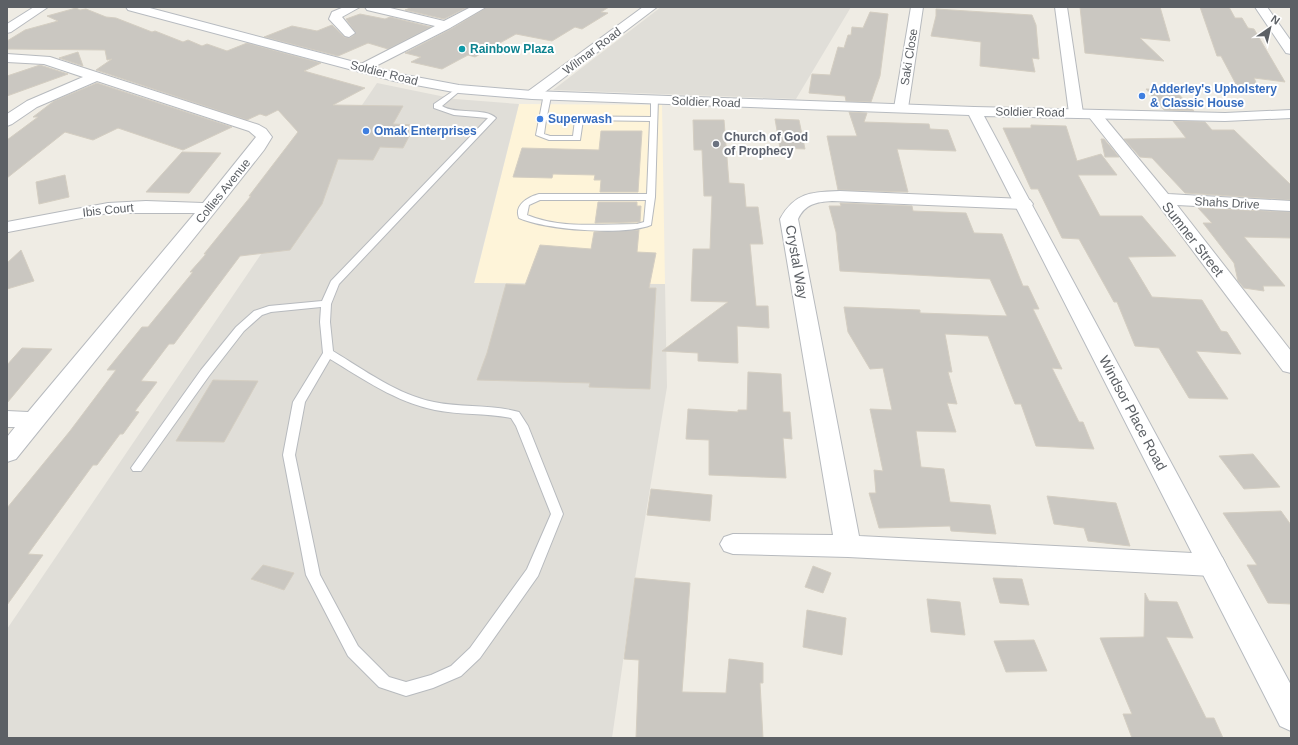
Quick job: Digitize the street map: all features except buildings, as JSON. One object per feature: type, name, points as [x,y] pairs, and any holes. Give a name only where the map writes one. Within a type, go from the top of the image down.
[{"type":"street","points":[[8,28],[42,7]]},
{"type":"street","name":"Soldier Road","points":[[132,7],[399,78],[458,89],[547,96],[974,111],[1225,118],[1291,114]]},
{"type":"street","points":[[349,33],[335,19],[336,15],[354,7]]},
{"type":"street","points":[[371,7],[446,25]]},
{"type":"street","points":[[364,68],[480,7]]},
{"type":"street","name":"Wilmar Road","points":[[532,95],[651,7]]},
{"type":"street","name":"Saki Close","points":[[901,108],[917,7]]},
{"type":"street","points":[[1061,7],[1085,114]]},
{"type":"street","points":[[1261,7],[1291,50]]},
{"type":"street","name":"Collies Avenue","points":[[7,58],[45,60],[254,128],[263,134],[264,137],[258,147],[209,208],[7,452]]},
{"type":"street","points":[[7,121],[32,104],[95,77]]},
{"type":"street","name":"Windsor Place Road","points":[[974,111],[1291,716]]},
{"type":"street","name":"Sumner Street","points":[[1085,114],[1163,199],[1291,366]]},
{"type":"street","name":"Crystal Way","points":[[848,546],[789,219],[793,209],[802,202],[813,197],[840,196],[1024,204]]},
{"type":"street","name":"Shahs Drive","points":[[1163,199],[1291,206]]},
{"type":"street","name":"Ibis Court","points":[[8,227],[85,211],[109,208],[152,206],[209,208]]},
{"type":"street","points":[[7,419],[34,420]]},
{"type":"street","points":[[733,544],[848,546],[1212,565]]},
{"type":"lane","points":[[328,353],[392,390],[432,406],[499,411],[516,415],[522,426],[557,514],[533,572],[475,652],[456,671],[433,682],[406,689],[384,682],[353,651],[313,575],[289,455],[299,402],[328,353],[324,322],[326,304],[334,283],[492,118],[489,116],[449,112],[438,108],[437,106],[458,89]]},
{"type":"lane","points":[[547,96],[540,135],[549,138],[577,138],[579,118]]},
{"type":"lane","points":[[651,197],[539,197],[528,201],[523,206],[522,216],[531,222],[553,225],[638,227],[648,223],[651,197],[655,100]]},
{"type":"lane","points":[[543,118],[654,119]]},
{"type":"lane","points":[[137,468],[205,373],[240,329],[258,313],[270,309],[326,304]]},
{"type":"shaded area","points":[[661,7],[851,7],[796,99],[553,90]]},
{"type":"shaded area","points":[[377,83],[455,99],[519,104],[474,283],[665,284],[667,387],[635,578],[612,738],[7,738],[7,629]]},
{"type":"shaded area","points":[[519,104],[662,105],[665,284],[474,284]]},
{"type":"place","name":"Rainbow Plaza","points":[[462,49]]},
{"type":"place","name":"Adderley's Upholstery & Classic House","points":[[1142,96]]},
{"type":"place","name":"Superwash","points":[[540,119]]},
{"type":"place","name":"Omak Enterprises","points":[[366,131]]},
{"type":"place","name":"Church of God of Prophecy","points":[[716,144]]}]
